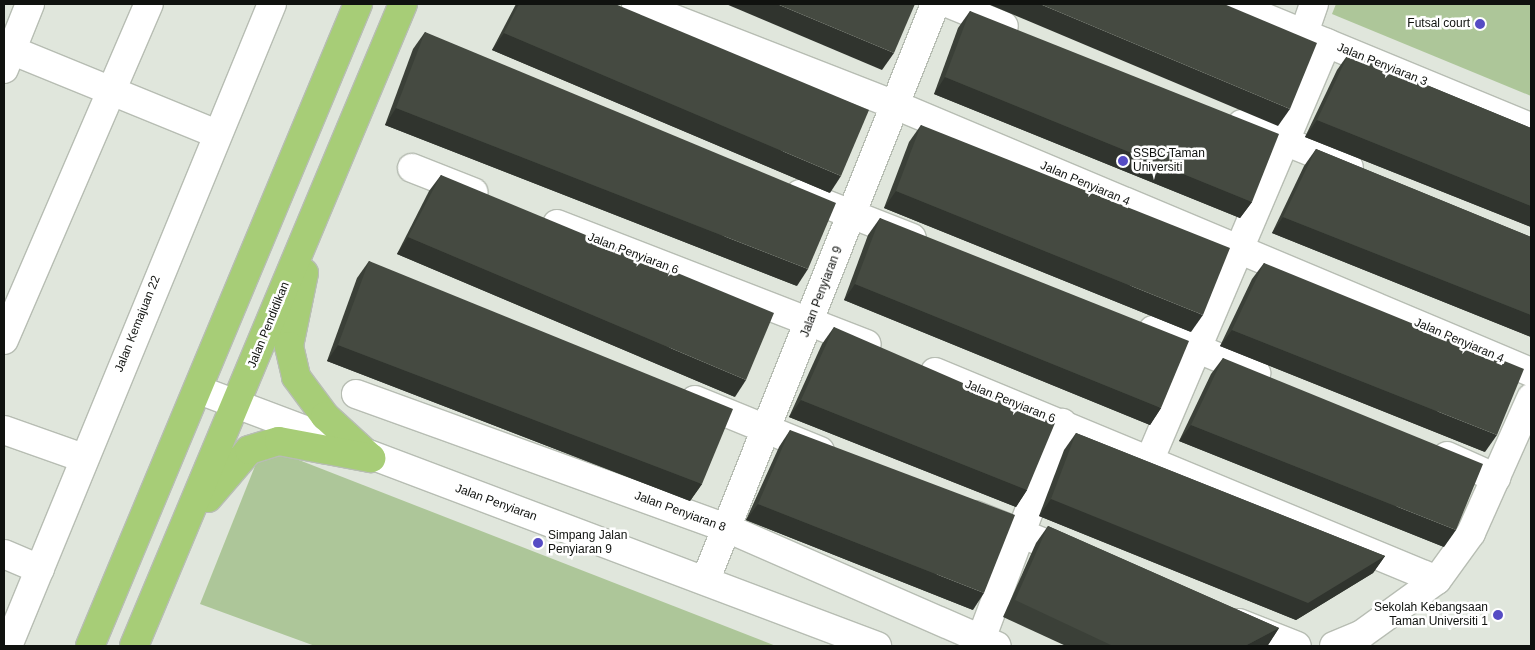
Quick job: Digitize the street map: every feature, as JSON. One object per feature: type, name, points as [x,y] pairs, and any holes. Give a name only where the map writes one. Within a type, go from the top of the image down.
[{"type":"main road","points":[[90,646],[199,390],[358,4]]},
{"type":"main road","name":"Jalan Pendidikan","points":[[134,646],[237,405],[403,4]]},
{"type":"main road","points":[[317,208],[289,346],[296,377],[324,416],[371,458]]},
{"type":"main road","points":[[158,590],[220,480],[249,450],[279,441],[371,458]]},
{"type":"street","points":[[30,4],[7,60],[110,93],[216,134]]},
{"type":"street","points":[[4,340],[150,4]]},
{"type":"street","name":"Jalan Kemajuan 22","points":[[8,646],[216,134],[272,4]]},
{"type":"street","name":"Jalan Penyiaran 4","points":[[636,4],[893,104],[1531,372]]},
{"type":"street","name":"Jalan Penyiaran 9","points":[[706,579],[729,529],[811,322],[893,104],[935,4]]},
{"type":"street","points":[[950,4],[1031,37]]},
{"type":"street","name":"Jalan Penyiaran 3","points":[[1232,4],[1531,127]]},
{"type":"street","points":[[1150,459],[1285,142],[1315,38],[1314,4]]},
{"type":"street","points":[[1222,116],[1376,179]]},
{"type":"street","points":[[412,168],[496,200]]},
{"type":"street","points":[[778,185],[933,246]]},
{"type":"street","name":"Jalan Penyiaran 6","points":[[533,215],[811,322],[1062,423],[1436,580]]},
{"type":"street","points":[[1124,319],[1197,347],[1279,383]]},
{"type":"street","points":[[668,389],[849,463]]},
{"type":"street","name":"Jalan Penyiaran","points":[[199,390],[371,458],[706,579],[876,646]]},
{"type":"street","name":"Jalan Penyiaran 8","points":[[356,394],[729,529],[989,643]]},
{"type":"street","points":[[1334,646],[1362,634],[1436,580],[1471,533],[1531,398]]},
{"type":"street","points":[[989,643],[1020,533],[1062,423]]},
{"type":"street","points":[[4,430],[83,458]]},
{"type":"street","points":[[1423,446],[1496,478]]},
{"type":"street","points":[[948,504],[1094,563]]},
{"type":"street","points":[[4,554],[40,569]]},
{"type":"street","points":[[1214,612],[1297,646]]},
{"type":"green space","points":[[1336,4],[1531,4],[1531,96],[1332,14]]},
{"type":"green space","points":[[263,446],[776,646],[315,646],[200,604]]},
{"type":"building","points":[[519,4],[615,4],[869,110],[841,176],[504,33]]},
{"type":"building","points":[[777,4],[915,4],[894,53]]},
{"type":"building","points":[[1040,4],[1224,4],[1317,43],[1290,109]]},
{"type":"building","points":[[970,11],[1279,134],[1252,202],[945,77]]},
{"type":"building","points":[[425,32],[836,203],[808,269],[396,108]]},
{"type":"building","points":[[1349,53],[1531,128],[1531,206],[1317,120]]},
{"type":"building","points":[[921,125],[1230,248],[1203,315],[896,191]]},
{"type":"building","points":[[1316,149],[1531,237],[1531,315],[1283,217]]},
{"type":"building","points":[[441,175],[774,313],[746,380],[408,237]]},
{"type":"building","points":[[880,218],[1189,341],[1161,408],[855,284]]},
{"type":"building","points":[[369,261],[733,409],[702,484],[338,345]]},
{"type":"building","points":[[1264,263],[1524,369],[1497,435],[1232,330]]},
{"type":"building","points":[[834,327],[1055,423],[1027,490],[801,400]]},
{"type":"building","points":[[1223,358],[1483,464],[1456,530],[1191,425]]},
{"type":"building","points":[[790,430],[1015,515],[984,593],[758,504]]},
{"type":"building","points":[[1076,433],[1385,556],[1308,603],[1051,499]]},
{"type":"building","points":[[1048,526],[1279,628],[1245,646],[1113,646],[1015,600]]},
{"type":"place","name":"Futsal court","points":[[1480,24]]},
{"type":"place","name":"SSBC Taman Universiti","points":[[1123,161]]},
{"type":"place","name":"Simpang Jalan Penyiaran 9","points":[[538,543]]},
{"type":"place","name":"Sekolah Kebangsaan Taman Universiti 1","points":[[1498,615]]}]
